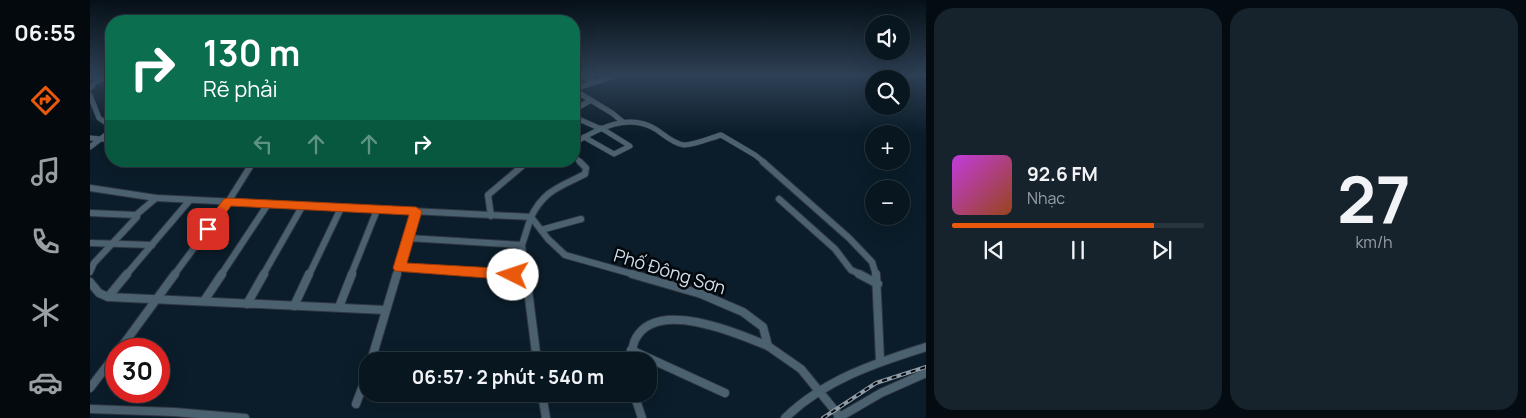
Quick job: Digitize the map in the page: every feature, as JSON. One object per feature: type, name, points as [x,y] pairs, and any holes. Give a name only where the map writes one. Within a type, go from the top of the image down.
[{"type":"street","points":[[90,95],[95,114],[100,121],[105,123]]},
{"type":"street","points":[[583,95],[623,122]]},
{"type":"street","points":[[580,106],[591,100]]},
{"type":"street","points":[[580,120],[600,128],[628,143],[630,146],[614,154],[584,137]]},
{"type":"street","points":[[580,139],[600,128],[623,122],[644,124],[684,145],[721,135],[736,142],[760,160],[861,249],[875,267],[878,284],[880,360]]},
{"type":"street","points":[[92,145],[105,136]]},
{"type":"street","points":[[90,138],[105,139]]},
{"type":"street","points":[[536,352],[522,245],[534,209],[545,195],[557,186],[581,176],[587,171],[580,163]]},
{"type":"street","points":[[128,338],[228,202],[250,167]]},
{"type":"street","points":[[491,216],[492,206],[488,195],[521,167]]},
{"type":"street","points":[[90,188],[156,198],[531,217]]},
{"type":"street","points":[[90,272],[94,263],[137,217],[136,215],[156,198]]},
{"type":"street","points":[[779,198],[835,249],[851,270],[878,284]]},
{"type":"street","points":[[108,297],[190,200]]},
{"type":"street","points":[[204,301],[268,204]]},
{"type":"street","points":[[247,304],[303,205]]},
{"type":"street","points":[[294,306],[341,208]]},
{"type":"street","points":[[339,307],[377,210]]},
{"type":"street","points":[[373,352],[416,211]]},
{"type":"street","points":[[90,214],[136,215]]},
{"type":"street","name":"Phố Đông Sơn","points":[[531,217],[557,249],[573,258],[661,281],[701,294],[743,312],[763,327],[768,346]]},
{"type":"street","points":[[541,230],[581,218]]},
{"type":"street","points":[[408,238],[522,245]]},
{"type":"street","points":[[90,243],[152,245]]},
{"type":"street","points":[[400,268],[525,276]]},
{"type":"street","points":[[90,282],[99,293],[108,297],[385,310]]},
{"type":"street","points":[[725,394],[630,350],[639,333],[653,323],[677,320],[713,324],[768,346],[802,369],[840,418],[881,393],[926,373]]},
{"type":"street","points":[[785,418],[803,402],[862,368],[880,360],[926,347]]},
{"type":"street","points":[[90,388],[105,368]]},
{"type":"street","points":[[356,404],[359,396]]},
{"type":"street","points":[[543,402],[546,418]]},
{"type":"street","points":[[637,402],[642,418]]},
{"type":"street","points":[[90,409],[174,412],[245,418]]},
{"type":"railway","points":[[823,418],[876,383],[926,367]]},
{"type":"route","points":[[208,229],[228,202],[416,211],[400,268],[513,275]]}]
